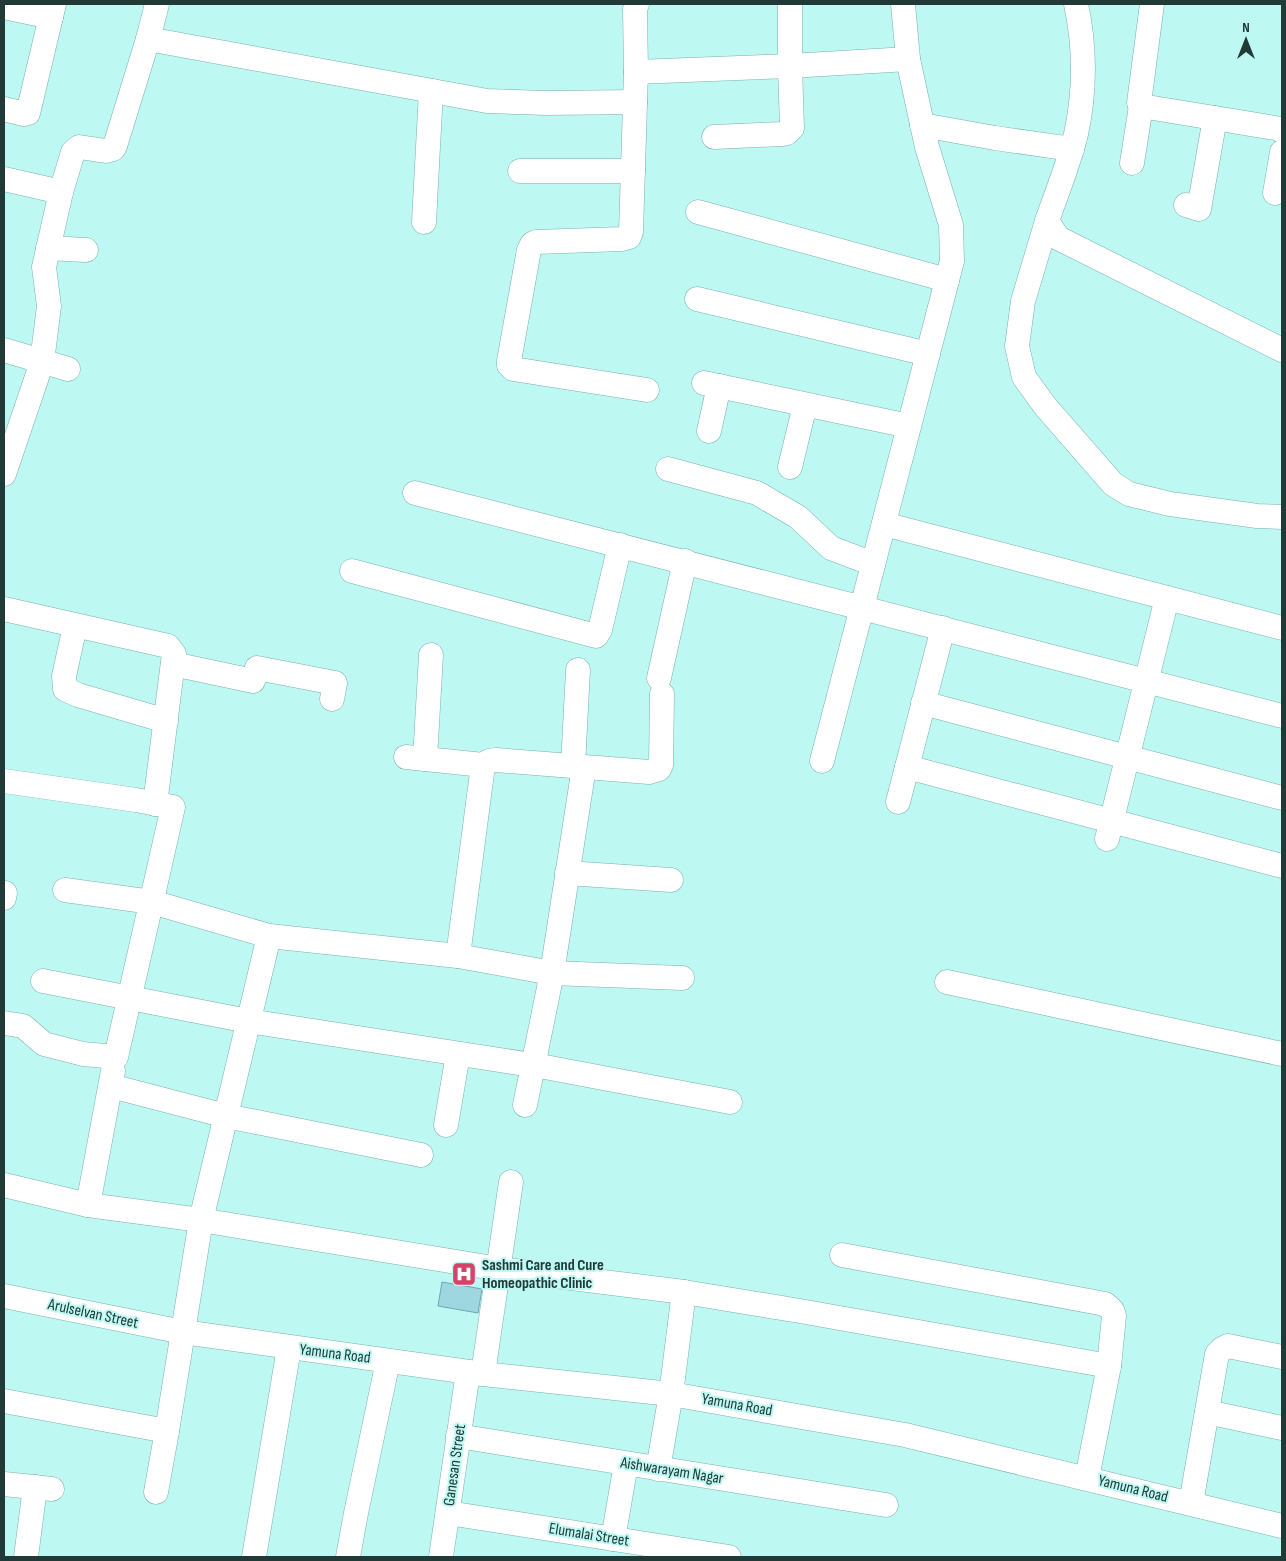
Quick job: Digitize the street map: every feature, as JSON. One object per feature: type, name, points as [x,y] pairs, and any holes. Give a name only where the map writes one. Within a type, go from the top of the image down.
[{"type":"street","points":[[5,467],[42,362],[50,306],[44,267],[61,192],[75,149],[79,147],[106,151],[113,149],[115,146],[157,4]]},
{"type":"street","points":[[637,4],[635,9],[636,72],[632,232],[629,237],[622,239],[536,242],[532,244],[529,250],[510,365],[513,369],[647,390]]},
{"type":"street","points":[[714,137],[782,134],[790,131],[792,128],[790,4]]},
{"type":"street","points":[[822,761],[952,261],[951,225],[922,125],[908,59],[903,4]]},
{"type":"street","points":[[1076,4],[1082,47],[1082,104],[1072,149],[1047,221],[1023,301],[1017,346],[1024,377],[1045,406],[1113,484],[1129,494],[1170,504],[1257,516],[1282,517]]},
{"type":"street","points":[[1132,163],[1141,106],[1139,103],[1152,4]]},
{"type":"street","points":[[4,7],[52,11],[28,113],[4,110]]},
{"type":"street","points":[[148,39],[487,101],[546,103],[635,102]]},
{"type":"street","points":[[636,72],[908,59]]},
{"type":"street","points":[[424,222],[430,91]]},
{"type":"street","points":[[1141,106],[1281,129],[1282,131]]},
{"type":"street","points":[[1186,205],[1199,208],[1215,118]]},
{"type":"street","points":[[922,125],[1072,149]]},
{"type":"street","points":[[1275,193],[1282,152]]},
{"type":"street","points":[[520,171],[633,171]]},
{"type":"street","points":[[4,179],[61,192]]},
{"type":"street","points":[[698,212],[947,280]]},
{"type":"street","points":[[1047,221],[1058,238],[1282,350]]},
{"type":"street","points":[[48,248],[86,250]]},
{"type":"street","points":[[697,299],[928,354]]},
{"type":"street","points":[[4,350],[68,369]]},
{"type":"street","points":[[709,431],[712,385],[909,426]]},
{"type":"street","points":[[790,467],[805,405]]},
{"type":"street","points":[[668,469],[757,493],[798,517],[831,548],[873,564]]},
{"type":"street","points":[[415,493],[862,606],[1146,682],[1282,716]]},
{"type":"street","points":[[884,524],[1282,628]]},
{"type":"street","points":[[352,571],[596,636],[600,630],[620,545]]},
{"type":"street","points":[[458,956],[484,765],[489,761],[496,760],[649,772],[659,769],[661,765],[660,686],[685,561]]},
{"type":"street","points":[[1109,830],[1167,598]]},
{"type":"street","points":[[4,609],[168,646],[174,654],[155,804]]},
{"type":"street","points":[[75,626],[64,676],[65,688],[78,695],[166,721]]},
{"type":"street","points":[[898,802],[943,628]]},
{"type":"street","points":[[431,654],[415,758],[484,765]]},
{"type":"street","points":[[173,664],[253,681],[257,668],[335,683],[332,699]]},
{"type":"street","points":[[525,1105],[552,973],[567,873],[579,766],[578,670]]},
{"type":"street","points":[[923,703],[1282,798]]},
{"type":"street","points":[[907,767],[1109,830],[1282,866]]},
{"type":"street","points":[[4,781],[173,807],[116,1057],[88,1205]]},
{"type":"street","points":[[567,873],[671,880]]},
{"type":"street","points":[[66,890],[152,902],[269,936],[458,956],[552,973],[682,978]]},
{"type":"street","points":[[156,1492],[201,1220],[269,936]]},
{"type":"street","points":[[43,981],[248,1021],[533,1065],[730,1102]]},
{"type":"street","points":[[947,982],[1282,1054]]},
{"type":"street","points":[[4,1023],[23,1026],[44,1044],[83,1054],[116,1057]]},
{"type":"street","points":[[446,1125],[458,1054]]},
{"type":"street","points":[[111,1086],[226,1116],[421,1155]]},
{"type":"street","name":"Ganesan Street","points":[[441,1557],[458,1436],[476,1373],[499,1269],[511,1182]]},
{"type":"street","points":[[4,1185],[88,1205],[201,1220],[499,1269],[684,1292],[1108,1366]]},
{"type":"street","points":[[842,1254],[1105,1304],[1112,1310],[1114,1316],[1108,1366],[1087,1478]]},
{"type":"street","points":[[658,1469],[671,1394],[684,1292]]},
{"type":"street","name":"Arulselvan Street","points":[[4,1296],[183,1332]]},
{"type":"street","name":"Yamuna Road","points":[[183,1332],[476,1373],[671,1394],[905,1434],[1282,1526]]},
{"type":"street","points":[[1191,1503],[1217,1354],[1222,1348],[1228,1346],[1282,1357]]},
{"type":"street","points":[[254,1557],[289,1348]]},
{"type":"street","points":[[348,1557],[388,1361]]},
{"type":"street","points":[[4,1401],[167,1431]]},
{"type":"street","points":[[1207,1412],[1282,1428]]},
{"type":"street","name":"Aishwarayam Nagar","points":[[458,1436],[886,1505]]},
{"type":"street","points":[[613,1539],[626,1464]]},
{"type":"street","points":[[4,1484],[44,1488],[26,1557]]},
{"type":"street","name":"Elumalai Street","points":[[448,1513],[729,1557]]},
{"type":"building","points":[[442,1282],[482,1289],[478,1313],[438,1306]]},
{"type":"place","name":"Sashmi Care and Cure Homeopathic Clinic","points":[[464,1274]]}]
